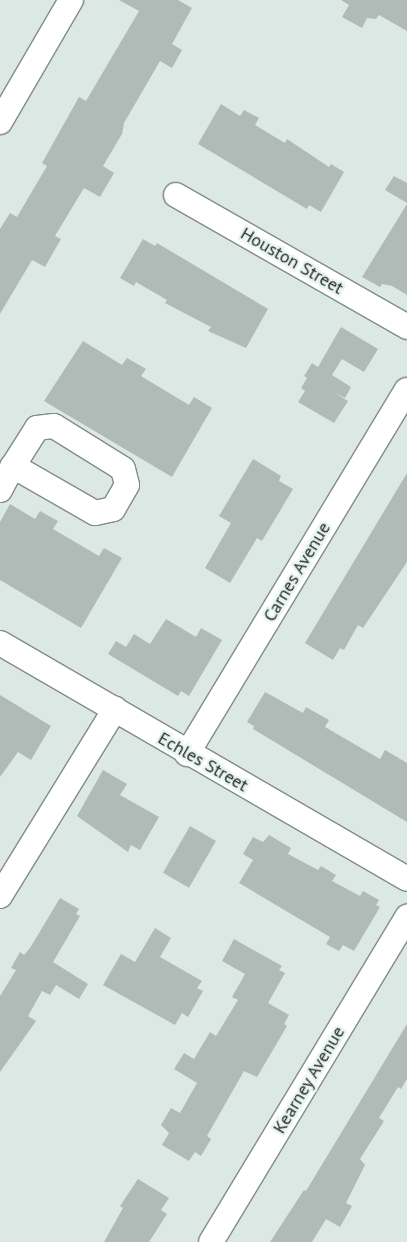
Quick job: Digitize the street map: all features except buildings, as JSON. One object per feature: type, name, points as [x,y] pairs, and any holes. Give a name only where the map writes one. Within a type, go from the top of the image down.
[{"type":"street","points":[[0,122],[71,0]]},
{"type":"street","name":"Houston Street","points":[[176,195],[407,327]]},
{"type":"street","name":"Carnes Avenue","points":[[187,754],[407,390]]},
{"type":"street","points":[[0,490],[14,466],[37,428],[54,426],[123,468],[127,485],[113,509],[95,513],[14,466]]},
{"type":"street","name":"Echles Street","points":[[0,643],[115,709],[187,754],[407,879]]},
{"type":"street","points":[[0,896],[115,709]]},
{"type":"street","name":"Kearney Avenue","points":[[211,1242],[407,917]]}]
